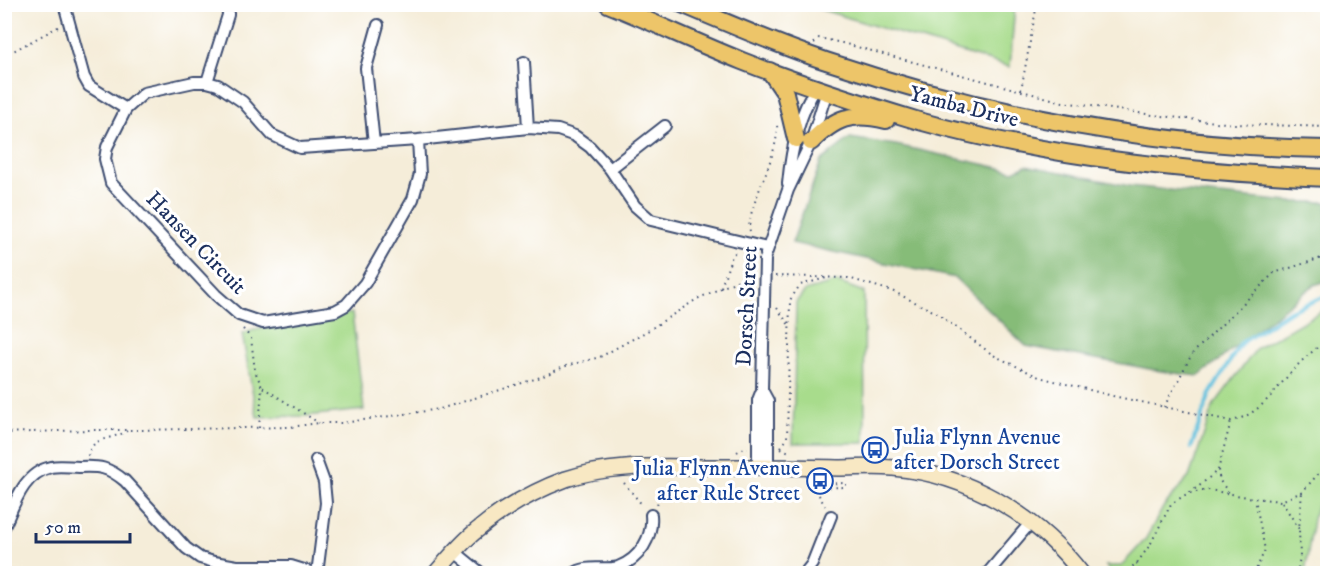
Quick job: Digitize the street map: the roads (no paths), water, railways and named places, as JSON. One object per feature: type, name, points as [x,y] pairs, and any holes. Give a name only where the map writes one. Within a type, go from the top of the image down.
[{"type":"main road","name":"Yamba Drive","points":[[608,4],[770,71],[821,90],[920,121],[1021,144],[1179,168],[1328,178]]},
{"type":"main road","name":"Yamba Drive","points":[[682,4],[830,63],[923,90],[1026,114],[1099,128],[1191,140],[1260,147],[1323,148]]},
{"type":"main road","points":[[821,90],[830,63]]},
{"type":"main road","points":[[770,71],[785,93],[803,140],[850,116],[864,115],[892,122],[920,121]]},
{"type":"street","points":[[64,4],[84,76],[89,86],[126,109]]},
{"type":"street","points":[[228,4],[228,15],[207,82],[218,85],[243,102],[272,135],[300,148],[418,140],[528,128],[558,130],[575,136],[590,147],[610,169],[635,206],[651,220],[766,253]]},
{"type":"street","points":[[374,143],[366,68],[378,26]]},
{"type":"street","points":[[524,62],[528,128]]},
{"type":"street","name":"Hansen Circuit","points":[[207,82],[194,82],[144,93],[126,109],[107,147],[105,159],[111,183],[216,295],[239,315],[262,323],[335,311],[346,305],[365,283],[413,199],[420,174],[418,140]]},
{"type":"street","name":"Dorsch Street","points":[[763,467],[758,400],[762,390],[766,253],[788,190],[791,156],[803,140],[809,98],[821,90]]},
{"type":"street","points":[[610,169],[666,126]]},
{"type":"street","points":[[7,529],[22,487],[34,476],[50,467],[102,466],[115,472],[125,481],[186,548],[200,558],[237,566],[291,566],[317,573],[326,503],[324,482],[316,460]]},
{"type":"street","points":[[435,573],[475,531],[537,491],[569,478],[598,471],[629,468],[763,467],[894,468],[933,475],[966,485],[1002,502],[1031,522],[1062,548],[1081,572]]},
{"type":"street","points":[[573,573],[592,567],[617,567],[633,559],[646,543],[651,515]]},
{"type":"street","points":[[804,573],[812,564],[831,516]]},
{"type":"street","points":[[987,573],[1031,522]]},
{"type":"street","points":[[455,552],[482,573]]},
{"type":"waterway","points":[[1191,448],[1209,396],[1241,343],[1290,311],[1328,295]]},
{"type":"place","name":"Julia Flynn Avenue after Dorsch Street","points":[[875,450]]},
{"type":"place","name":"Julia Flynn Avenue after Rule Street","points":[[820,481]]}]
